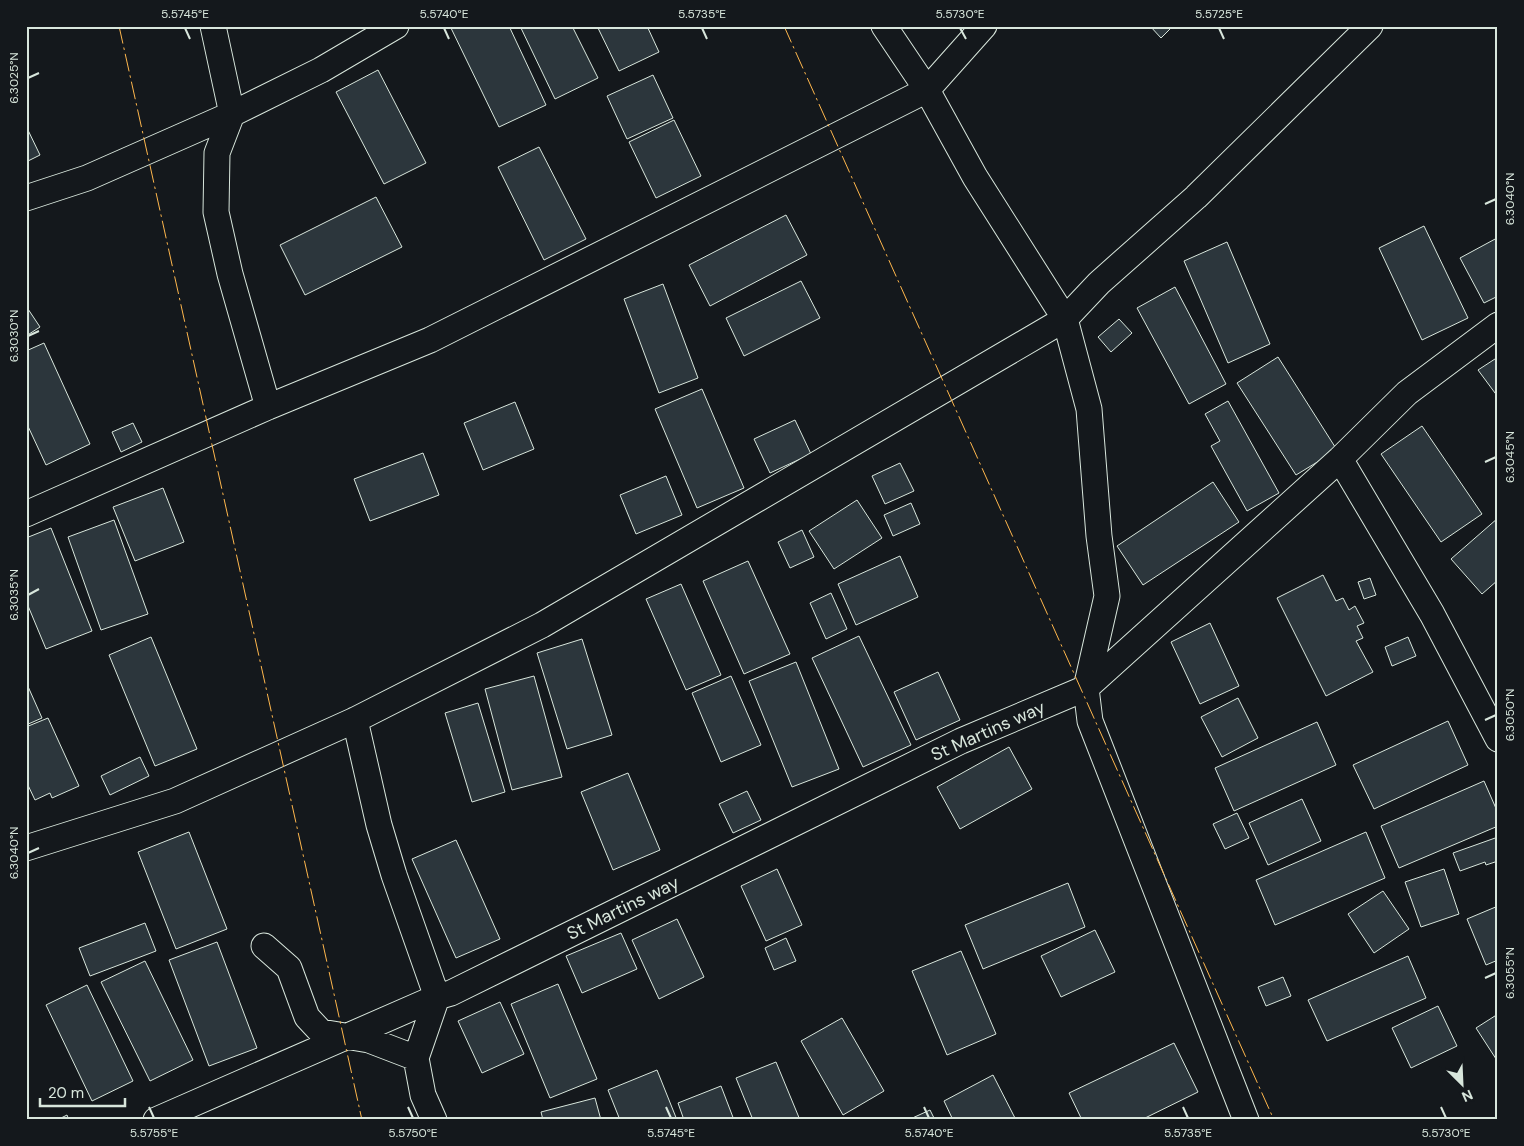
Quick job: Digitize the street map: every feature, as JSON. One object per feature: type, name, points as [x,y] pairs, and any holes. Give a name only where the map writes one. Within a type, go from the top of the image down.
[{"type":"street","points":[[214,26],[232,114],[217,153],[216,212],[230,274],[268,407]]},
{"type":"street","points":[[26,198],[87,178],[232,114],[321,70],[396,26]]},
{"type":"street","points":[[884,26],[927,90],[975,177],[1065,319],[1089,409],[1099,536],[1107,596],[1086,688],[1090,721],[1246,1120]]},
{"type":"street","points":[[26,514],[268,407],[430,340],[927,90],[984,26]]},
{"type":"street","points":[[26,848],[175,801],[355,720],[542,625],[1065,319],[1099,283],[1196,197],[1370,26]]},
{"type":"street","name":"St Martins way","points":[[156,1120],[437,997],[451,993],[961,741],[1086,688],[1340,459],[1407,393],[1498,325]]},
{"type":"street","points":[[1340,459],[1432,614],[1498,739]]},
{"type":"street","points":[[355,720],[379,825],[394,875],[437,997],[416,1058],[423,1095],[434,1120]]},
{"type":"street","points":[[264,946],[289,968],[307,1017],[320,1032],[369,1040],[416,1058]]},
{"type":"building","points":[[450,26],[509,26],[546,105],[499,127]]},
{"type":"building","points":[[520,26],[572,26],[598,78],[555,99]]},
{"type":"building","points":[[597,26],[647,26],[659,52],[619,71]]},
{"type":"building","points":[[1150,26],[1173,26],[1161,38]]},
{"type":"building","points":[[378,70],[426,163],[384,184],[336,92]]},
{"type":"building","points":[[653,75],[673,118],[627,139],[607,96]]},
{"type":"building","points":[[674,120],[701,176],[656,198],[629,142]]},
{"type":"building","points":[[26,126],[40,155],[26,162]]},
{"type":"building","points":[[539,147],[586,239],[544,260],[498,167]]},
{"type":"building","points":[[376,197],[402,247],[305,295],[280,245]]},
{"type":"building","points":[[786,215],[807,255],[710,306],[689,265]]},
{"type":"building","points":[[1424,226],[1468,318],[1422,340],[1379,248]]},
{"type":"building","points":[[1497,238],[1498,296],[1484,303],[1460,258]]},
{"type":"building","points":[[1227,242],[1270,344],[1228,363],[1184,261]]},
{"type":"building","points":[[801,281],[820,318],[744,356],[726,318]]},
{"type":"building","points":[[663,284],[698,378],[659,393],[624,299]]},
{"type":"building","points":[[1175,287],[1226,384],[1189,404],[1137,308]]},
{"type":"building","points":[[26,306],[40,327],[26,336]]},
{"type":"building","points":[[1119,319],[1132,333],[1111,352],[1098,337]]},
{"type":"building","points":[[44,343],[90,444],[46,465],[26,422],[26,351]]},
{"type":"building","points":[[1278,357],[1337,450],[1296,475],[1237,383]]},
{"type":"building","points":[[1498,357],[1498,397],[1478,370]]},
{"type":"building","points":[[702,389],[744,488],[697,508],[655,409]]},
{"type":"building","points":[[1228,401],[1279,493],[1247,511],[1211,446],[1220,441],[1205,414]]},
{"type":"building","points":[[515,402],[534,449],[483,470],[464,423]]},
{"type":"building","points":[[795,420],[811,454],[770,473],[754,439]]},
{"type":"building","points":[[133,423],[142,442],[121,452],[112,432]]},
{"type":"building","points":[[1422,426],[1482,514],[1441,542],[1381,454]]},
{"type":"building","points":[[423,453],[439,495],[370,521],[354,479]]},
{"type":"building","points":[[900,463],[914,491],[885,504],[872,476]]},
{"type":"building","points":[[666,476],[682,515],[636,534],[620,495]]},
{"type":"building","points":[[1213,482],[1239,522],[1143,585],[1117,546]]},
{"type":"building","points":[[163,488],[184,542],[135,561],[113,507]]},
{"type":"building","points":[[857,500],[882,538],[834,569],[809,531]]},
{"type":"building","points":[[911,503],[920,524],[893,536],[884,515]]},
{"type":"building","points":[[1498,518],[1498,580],[1482,594],[1451,559]]},
{"type":"building","points":[[114,520],[148,614],[101,630],[68,537]]},
{"type":"building","points":[[51,528],[92,631],[46,649],[26,601],[26,538]]},
{"type":"building","points":[[802,530],[814,557],[790,568],[778,542]]},
{"type":"building","points":[[900,556],[918,597],[856,625],[838,584]]},
{"type":"building","points":[[748,561],[790,654],[744,674],[703,581]]},
{"type":"building","points":[[1323,575],[1336,601],[1343,598],[1349,610],[1355,606],[1364,623],[1357,626],[1363,638],[1356,641],[1373,672],[1326,696],[1277,598]]},
{"type":"building","points":[[1370,578],[1376,595],[1364,599],[1358,582]]},
{"type":"building","points":[[681,584],[721,675],[686,690],[646,599]]},
{"type":"building","points":[[831,593],[847,629],[826,639],[810,603]]},
{"type":"building","points":[[1210,623],[1239,686],[1200,704],[1171,642]]},
{"type":"building","points":[[859,636],[911,745],[863,767],[812,658]]},
{"type":"building","points":[[151,637],[197,749],[155,766],[109,655]]},
{"type":"building","points":[[1408,637],[1416,656],[1392,666],[1385,647]]},
{"type":"building","points":[[582,639],[612,735],[567,749],[537,653]]},
{"type":"building","points":[[796,662],[839,769],[792,787],[749,681]]},
{"type":"building","points":[[938,672],[960,720],[916,740],[894,692]]},
{"type":"building","points":[[534,676],[562,777],[512,790],[485,689]]},
{"type":"building","points":[[731,676],[761,745],[721,762],[692,693]]},
{"type":"building","points":[[26,682],[42,718],[26,725]]},
{"type":"building","points":[[1238,698],[1258,738],[1222,757],[1201,717]]},
{"type":"building","points":[[478,703],[505,792],[472,802],[445,713]]},
{"type":"building","points":[[48,718],[79,786],[52,798],[50,793],[35,800],[26,781],[26,727]]},
{"type":"building","points":[[1448,721],[1468,765],[1374,809],[1353,765]]},
{"type":"building","points":[[1317,722],[1336,765],[1234,811],[1215,768]]},
{"type":"building","points":[[1009,747],[1032,789],[960,829],[937,787]]},
{"type":"building","points":[[140,757],[149,776],[110,795],[101,776]]},
{"type":"building","points":[[628,773],[660,850],[613,870],[581,792]]},
{"type":"building","points":[[1484,781],[1498,813],[1498,826],[1399,868],[1381,826]]},
{"type":"building","points":[[747,791],[761,820],[733,833],[719,804]]},
{"type":"building","points":[[1302,799],[1321,841],[1268,865],[1249,823]]},
{"type":"building","points":[[1237,813],[1249,838],[1225,849],[1213,824]]},
{"type":"building","points":[[189,832],[227,929],[176,949],[138,852]]},
{"type":"building","points":[[1366,832],[1385,878],[1275,925],[1256,880]]},
{"type":"building","points":[[1498,837],[1498,861],[1486,865],[1485,862],[1460,871],[1453,853]]},
{"type":"building","points":[[456,840],[500,939],[456,958],[412,859]]},
{"type":"building","points":[[777,869],[802,925],[766,941],[741,886]]},
{"type":"building","points":[[1444,869],[1459,914],[1421,927],[1405,882]]},
{"type":"building","points":[[1068,883],[1085,927],[983,969],[965,925]]},
{"type":"building","points":[[1383,891],[1409,929],[1374,953],[1348,914]]},
{"type":"building","points":[[1498,906],[1498,960],[1486,965],[1467,919]]},
{"type":"building","points":[[677,919],[704,977],[659,999],[632,940]]},
{"type":"building","points":[[145,923],[156,951],[90,976],[79,948]]},
{"type":"building","points":[[1095,930],[1115,972],[1061,997],[1041,956]]},
{"type":"building","points":[[621,933],[637,969],[582,993],[566,956]]},
{"type":"building","points":[[786,938],[796,961],[774,970],[765,948]]},
{"type":"building","points":[[217,942],[257,1048],[209,1066],[169,960]]},
{"type":"building","points":[[961,951],[996,1034],[947,1055],[912,971]]},
{"type":"building","points":[[1408,956],[1426,998],[1327,1041],[1308,1000]]},
{"type":"building","points":[[145,961],[193,1060],[150,1081],[101,982]]},
{"type":"building","points":[[1283,977],[1291,996],[1266,1006],[1258,987]]},
{"type":"building","points":[[558,984],[597,1079],[550,1098],[511,1004]]},
{"type":"building","points":[[87,985],[133,1081],[92,1101],[46,1005]]},
{"type":"building","points":[[500,1002],[524,1054],[482,1073],[458,1021]]},
{"type":"building","points":[[1438,1006],[1457,1046],[1411,1068],[1392,1028]]},
{"type":"building","points":[[1498,1014],[1498,1062],[1476,1028]]},
{"type":"building","points":[[842,1018],[884,1091],[843,1115],[801,1041]]},
{"type":"building","points":[[1174,1043],[1198,1092],[1141,1120],[1082,1120],[1069,1093]]},
{"type":"building","points":[[776,1062],[800,1120],[753,1120],[736,1078]]},
{"type":"building","points":[[657,1070],[677,1120],[620,1120],[608,1090]]},
{"type":"building","points":[[993,1075],[1016,1120],[953,1120],[944,1101]]},
{"type":"building","points":[[721,1086],[734,1120],[684,1120],[678,1103]]},
{"type":"building","points":[[595,1098],[601,1120],[543,1120],[541,1112]]},
{"type":"building","points":[[930,1110],[935,1120],[908,1120]]},
{"type":"building","points":[[67,1115],[69,1120],[57,1120]]},
{"type":"power","points":[[119,26],[362,1120]]},
{"type":"power","points":[[784,26],[1274,1120]]}]
